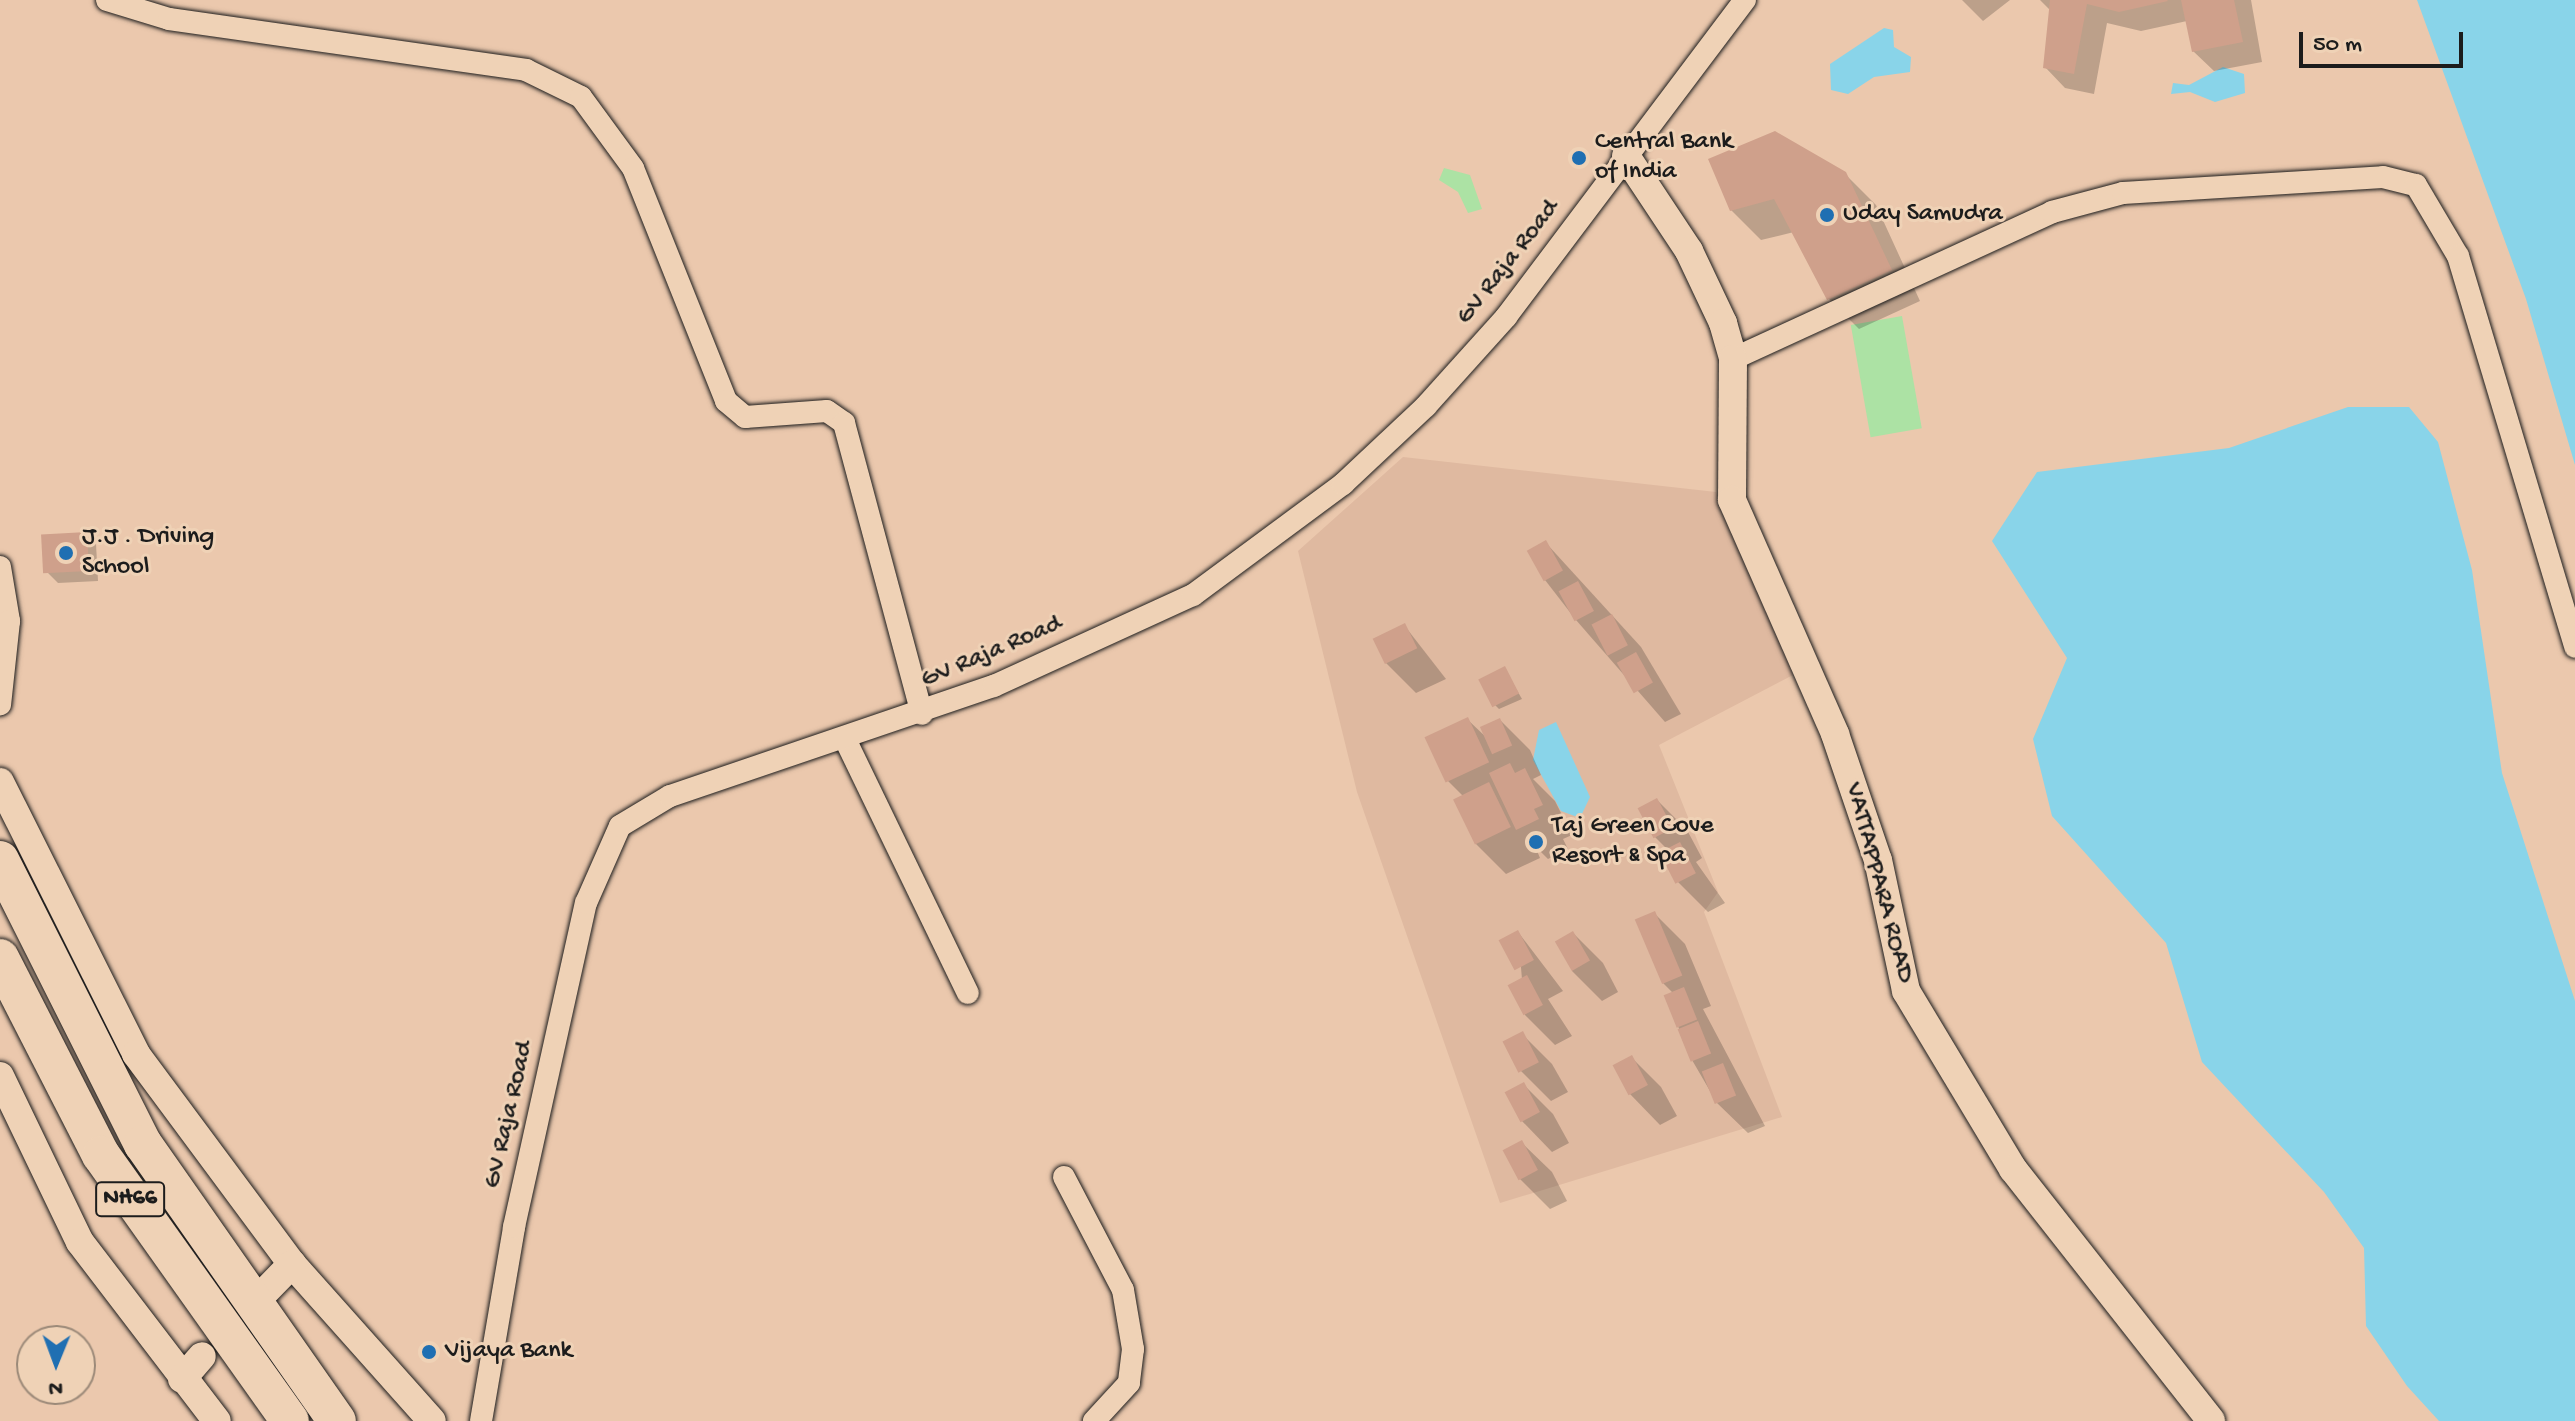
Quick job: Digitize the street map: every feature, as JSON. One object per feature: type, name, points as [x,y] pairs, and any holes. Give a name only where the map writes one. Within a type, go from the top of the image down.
[{"type":"highway","name":"NH66","points":[[0,860],[143,1144],[337,1421]]},
{"type":"highway","name":"NH66","points":[[0,958],[101,1155],[290,1421]]},
{"type":"street","points":[[107,0],[169,19],[526,70],[581,97],[633,168],[726,401],[745,417],[827,411],[844,423],[922,714]]},
{"type":"street","name":"GV Raja Road","points":[[481,1421],[517,1211],[586,903],[607,849],[620,826],[670,796],[922,714],[1193,595],[1343,484],[1506,317],[1745,0]]},
{"type":"street","name":"VATTAPPARA ROAD","points":[[1626,156],[1689,251],[1733,359],[1732,500],[1835,734],[1878,860],[1906,991],[2013,1169],[2211,1421]]},
{"type":"street","points":[[1733,359],[2052,212],[2123,193],[2383,177],[2416,185],[2458,256],[2575,647]]},
{"type":"street","points":[[0,567],[9,646],[0,705]]},
{"type":"street","points":[[845,739],[968,993]]},
{"type":"street","points":[[0,782],[136,1054],[292,1264],[432,1421]]},
{"type":"street","points":[[0,1076],[80,1242],[217,1421]]},
{"type":"street","points":[[1064,1177],[1123,1290],[1133,1349],[1129,1383],[1094,1421]]},
{"type":"street","points":[[258,1299],[292,1264]]},
{"type":"street","points":[[182,1379],[202,1356]]},
{"type":"shaded area","name":"Taj Green Cove Resort & Spa","points":[[1403,457],[1716,492],[1793,675],[1659,745],[1718,892],[1704,912],[1782,1117],[1500,1203],[1357,792],[1298,551]]},
{"type":"green space","points":[[1444,168],[1470,175],[1482,209],[1468,213],[1458,192],[1439,180]]},
{"type":"green space","points":[[1902,316],[1922,428],[1871,437],[1851,325]]},
{"type":"water","points":[[2417,0],[2575,0],[2575,465],[2526,299]]},
{"type":"water","points":[[1884,28],[1893,30],[1894,47],[1911,57],[1910,72],[1874,77],[1848,94],[1831,90],[1830,64]]},
{"type":"water","points":[[2223,67],[2244,74],[2245,93],[2215,102],[2190,92],[2171,94],[2173,83],[2189,85]]},
{"type":"water","points":[[2348,407],[2409,407],[2438,442],[2472,570],[2502,773],[2575,1001],[2575,1421],[2439,1421],[2407,1386],[2366,1326],[2364,1248],[2324,1192],[2202,1062],[2166,943],[2052,816],[2033,739],[2067,658],[1992,541],[2037,472],[2229,448]]},
{"type":"water","points":[[1556,722],[1590,797],[1580,818],[1561,811],[1533,760],[1539,730]]},
{"type":"building","points":[[2050,0],[2168,1],[2119,12],[2087,4],[2074,74],[2043,68]]},
{"type":"building","points":[[2181,0],[2234,0],[2243,42],[2192,52]]},
{"type":"building","name":"Uday Samudra","points":[[1775,131],[1846,172],[1892,270],[1827,300],[1774,199],[1730,211],[1708,159]]},
{"type":"building","name":"J.J . Driving School","points":[[87,532],[89,571],[43,573],[41,534]]},
{"type":"building","points":[[1546,540],[1563,571],[1544,581],[1527,551]]},
{"type":"building","points":[[1578,581],[1594,611],[1575,621],[1559,591]]},
{"type":"building","points":[[1612,614],[1628,645],[1607,656],[1592,624]]},
{"type":"building","points":[[1405,623],[1417,648],[1385,664],[1373,639]]},
{"type":"building","points":[[1636,652],[1653,683],[1634,693],[1617,663]]},
{"type":"building","points":[[1505,666],[1519,694],[1492,707],[1478,680]]},
{"type":"building","points":[[1468,717],[1489,762],[1446,783],[1424,737]]},
{"type":"building","points":[[1500,718],[1512,745],[1492,754],[1480,727]]},
{"type":"building","points":[[1510,763],[1515,773],[1525,768],[1543,805],[1534,809],[1539,819],[1516,830],[1489,773]]},
{"type":"building","points":[[1489,782],[1511,827],[1475,844],[1453,800]]},
{"type":"building","points":[[1657,798],[1673,828],[1654,838],[1638,808]]},
{"type":"building","points":[[1680,842],[1696,873],[1675,884],[1660,852]]},
{"type":"building","points":[[1655,911],[1682,975],[1662,984],[1635,920]]},
{"type":"building","points":[[1518,930],[1534,960],[1515,970],[1499,940]]},
{"type":"building","points":[[1573,931],[1590,960],[1572,971],[1555,941]]},
{"type":"building","points":[[1527,975],[1543,1005],[1524,1015],[1508,985]]},
{"type":"building","points":[[1684,987],[1697,1019],[1677,1028],[1664,995]]},
{"type":"building","points":[[1698,1021],[1711,1053],[1691,1062],[1678,1029]]},
{"type":"building","points":[[1523,1031],[1539,1062],[1518,1073],[1503,1041]]},
{"type":"building","points":[[1632,1055],[1648,1085],[1629,1095],[1613,1065]]},
{"type":"building","points":[[1723,1063],[1736,1095],[1715,1104],[1702,1072]]},
{"type":"building","points":[[1524,1082],[1540,1112],[1521,1122],[1505,1092]]},
{"type":"building","points":[[1522,1140],[1538,1170],[1519,1180],[1503,1150]]},
{"type":"place","name":"Central Bank of India","points":[[1579,158]]},
{"type":"place","name":"Uday Samudra","points":[[1827,215]]},
{"type":"place","name":"J.J . Driving School","points":[[66,553]]},
{"type":"place","name":"Taj Green Cove Resort & Spa","points":[[1536,842]]},
{"type":"place","name":"Vijaya Bank","points":[[429,1352]]}]
